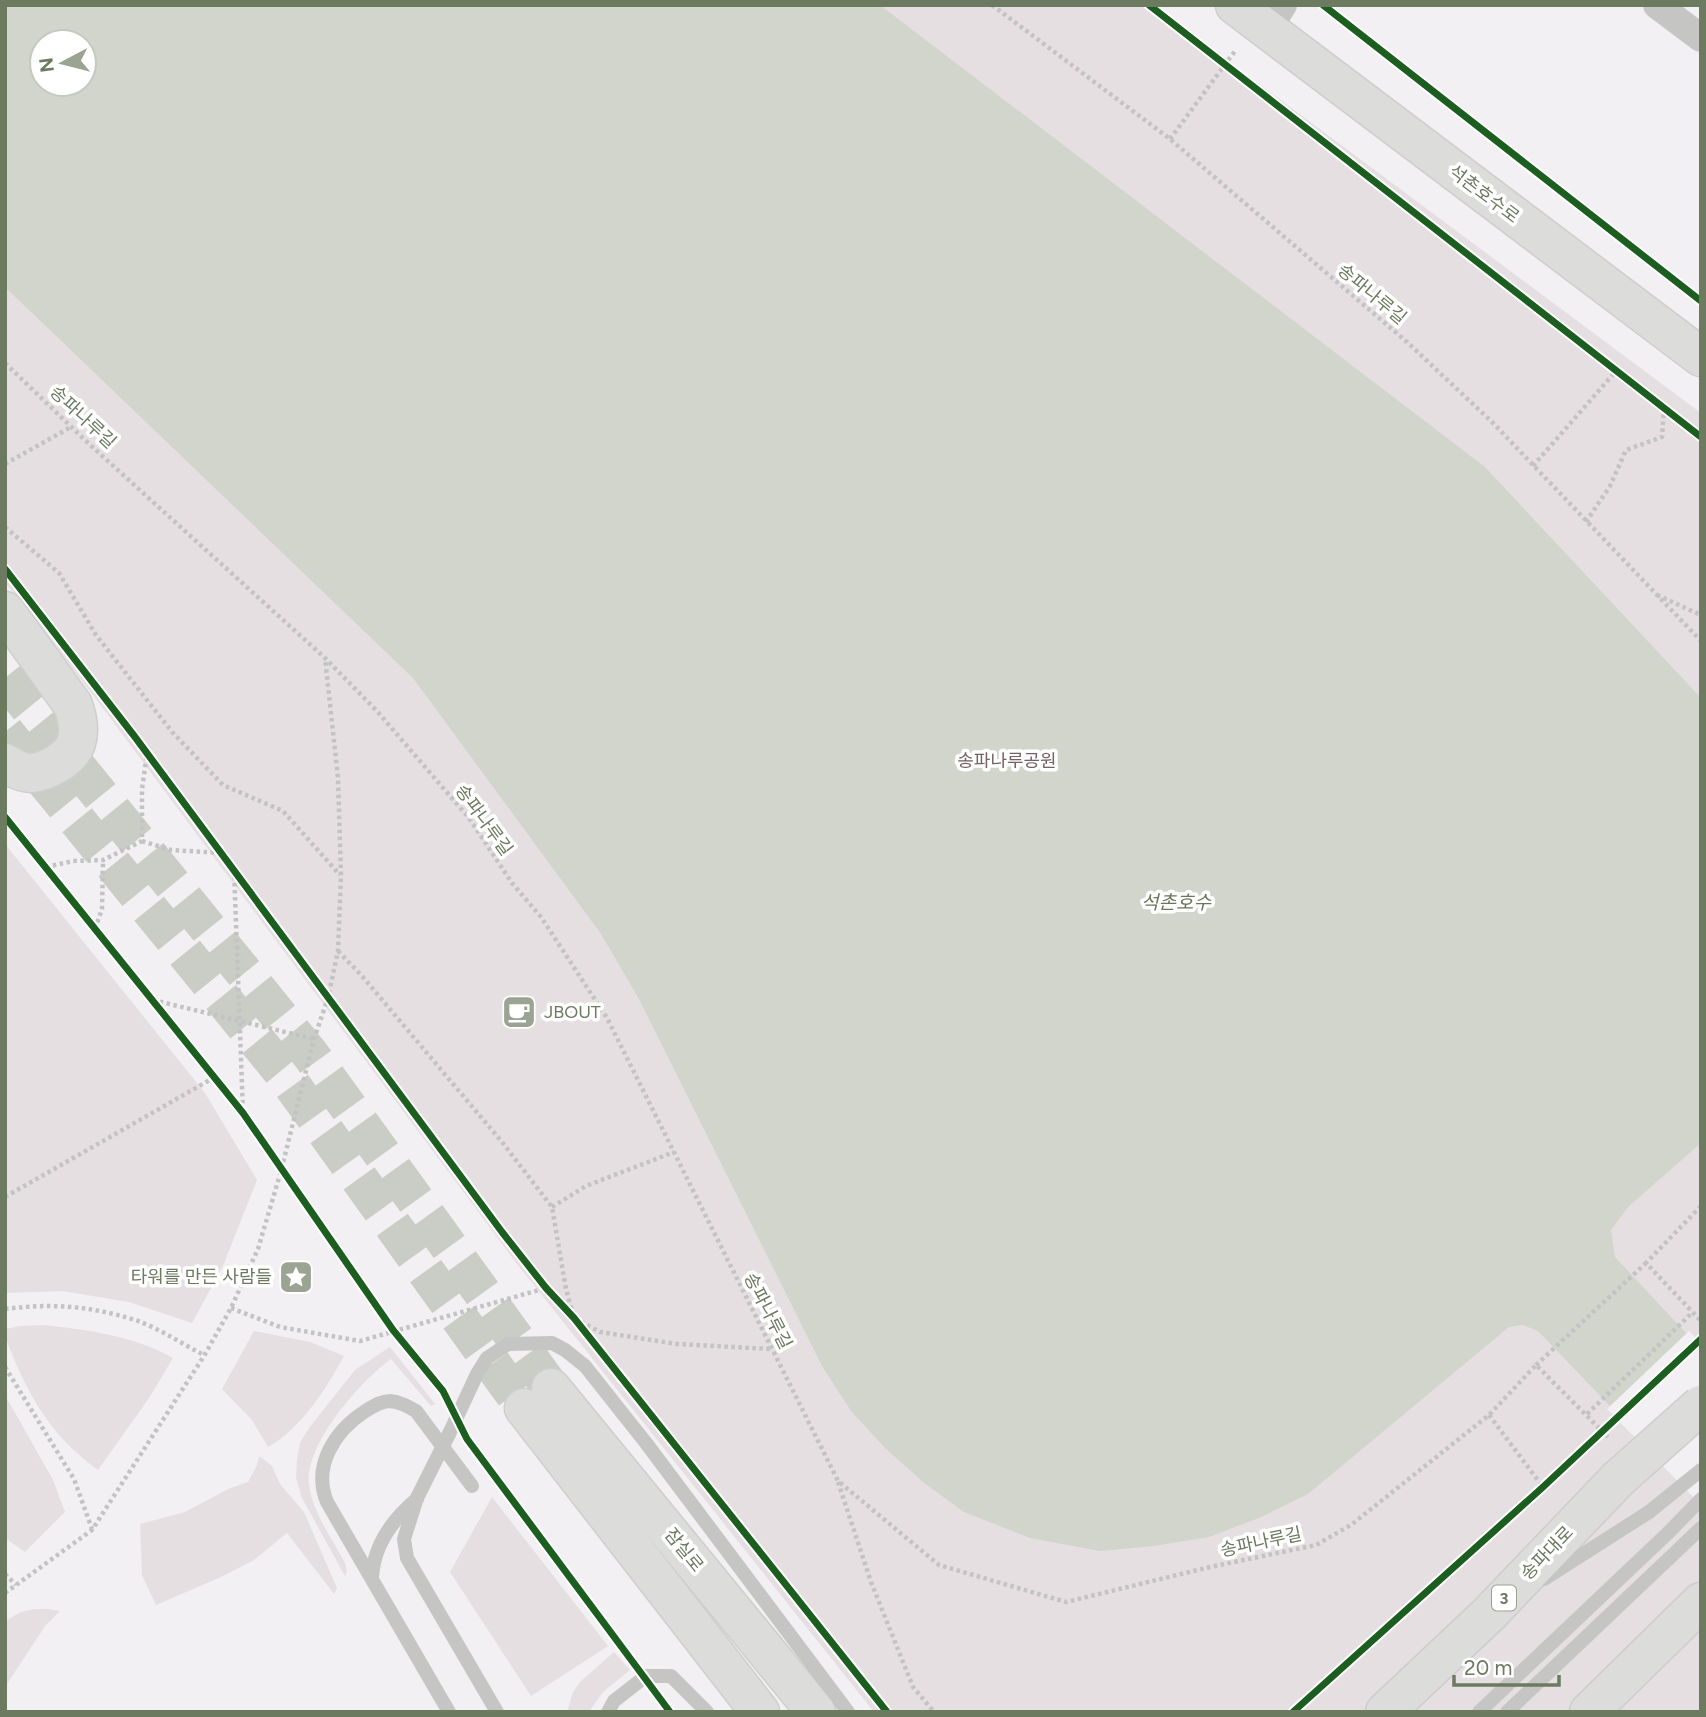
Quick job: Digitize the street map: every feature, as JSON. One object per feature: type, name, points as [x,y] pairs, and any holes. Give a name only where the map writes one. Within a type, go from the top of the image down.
[{"type":"street","name":"석촌호수로","points":[[1235,5],[1275,18],[1701,357]]},
{"type":"street","points":[[1657,5],[1701,38]]},
{"type":"street","points":[[5,611],[73,705],[77,714],[77,729],[76,744],[68,756],[56,764],[33,773],[20,771],[5,763]]},
{"type":"street","name":"잠실로","points":[[760,1712],[538,1398],[816,1712]]},
{"type":"street","name":"3","points":[[1616,1462],[1701,1405]]},
{"type":"street","name":"송파대로","points":[[1385,1712],[1489,1614],[1616,1462]]},
{"type":"street","points":[[1589,1712],[1701,1602]]},
{"type":"lane","points":[[497,1712],[407,1558],[404,1539],[417,1499],[466,1395],[488,1358],[508,1344],[552,1343],[585,1366],[848,1712]]},
{"type":"lane","points":[[449,1712],[324,1495],[322,1472],[337,1435],[362,1414],[379,1403],[389,1401],[416,1411],[472,1486]]},
{"type":"lane","points":[[1489,1614],[1649,1511],[1701,1470]]},
{"type":"lane","points":[[372,1577],[373,1563],[384,1537],[402,1511],[417,1499]]},
{"type":"lane","points":[[1479,1712],[1701,1499]]},
{"type":"lane","points":[[1507,1712],[1701,1528]]},
{"type":"lane","points":[[608,1712],[614,1700],[646,1676],[671,1676],[707,1712]]},
{"type":"path","points":[[1214,56],[1236,73]]},
{"type":"path","points":[[1170,139],[1225,64]]},
{"type":"path","points":[[1605,362],[1626,378]]},
{"type":"path","points":[[1533,466],[1616,371]]},
{"type":"path","points":[[1654,400],[1673,415]]},
{"type":"path","points":[[1586,522],[1611,486],[1626,450],[1662,437],[1664,408]]},
{"type":"path","points":[[5,464],[71,427]]},
{"type":"path","points":[[5,527],[59,573],[96,635],[172,732],[223,785],[283,811],[341,875]]},
{"type":"path","points":[[1654,594],[1701,615]]},
{"type":"path","points":[[5,1593],[92,1530],[204,1356],[232,1308],[258,1249],[281,1171],[314,1039],[328,998],[338,951],[341,875],[338,778],[325,658]]},
{"type":"path","points":[[141,745],[156,765]]},
{"type":"path","points":[[142,841],[142,789],[148,754]]},
{"type":"path","points":[[47,867],[74,861],[103,860],[142,841],[171,850],[222,853]]},
{"type":"path","points":[[214,842],[242,880]]},
{"type":"path","points":[[40,860],[55,878]]},
{"type":"path","points":[[95,929],[102,909],[103,860]]},
{"type":"path","points":[[234,869],[243,1113]]},
{"type":"path","points":[[87,918],[103,939]]},
{"type":"path","points":[[338,951],[502,1142],[551,1207],[574,1318],[600,1332],[677,1343],[771,1349]]},
{"type":"path","points":[[320,987],[336,1009]]},
{"type":"path","points":[[145,990],[161,1010]]},
{"type":"path","points":[[153,1000],[314,1039]]},
{"type":"path","points":[[207,1068],[222,1086]]},
{"type":"path","points":[[5,1197],[215,1077]]},
{"type":"path","points":[[236,1104],[249,1122]]},
{"type":"path","points":[[551,1207],[586,1186],[674,1152]]},
{"type":"path","points":[[275,1162],[289,1183]]},
{"type":"path","points":[[1701,1206],[1646,1263],[1701,1321]]},
{"type":"path","points":[[539,1279],[555,1298]]},
{"type":"path","points":[[232,1308],[280,1327],[360,1341],[546,1288]]},
{"type":"path","points":[[5,1309],[41,1304],[83,1308],[137,1321],[204,1356]]},
{"type":"path","points":[[565,1308],[591,1339]]},
{"type":"path","points":[[1587,1414],[1693,1312]]},
{"type":"path","points":[[385,1319],[402,1341]]},
{"type":"path","points":[[1536,1365],[1587,1414],[1616,1462]]},
{"type":"path","points":[[5,1367],[74,1479],[92,1530]]},
{"type":"path","points":[[1489,1415],[1543,1487]]},
{"type":"path","points":[[1595,1439],[1614,1421]]},
{"type":"path","points":[[1533,1496],[1551,1479]]},
{"type":"path","points":[[838,1481],[871,1582],[913,1687],[934,1712]]},
{"type":"path","points":[[5,1574],[16,1585]]},
{"type":"green space","name":"석촌호수","points":[[5,5],[1153,5],[1701,413],[1701,1712],[874,1712],[517,1264],[99,703],[5,582]]},
{"type":"green space","points":[[5,844],[205,1093],[257,1180],[223,1266],[192,1323],[129,1302],[62,1291],[5,1293]]},
{"type":"green space","points":[[45,1325],[127,1339],[173,1358],[149,1398],[98,1470],[66,1443],[41,1412],[6,1339],[6,1329]]},
{"type":"green space","points":[[254,1331],[310,1342],[344,1356],[302,1419],[268,1447],[252,1420],[222,1389]]},
{"type":"green space","points":[[390,1347],[435,1404],[431,1406],[391,1359],[365,1382],[337,1414],[316,1450],[310,1468],[311,1494],[318,1515],[345,1563],[345,1576],[302,1498],[296,1478],[300,1443],[355,1370]]},
{"type":"green space","points":[[5,1395],[53,1480],[65,1512],[25,1552],[5,1538]]},
{"type":"green space","points":[[259,1457],[272,1466],[280,1484],[304,1512],[337,1588],[334,1594],[287,1533],[254,1560],[156,1605],[142,1575],[140,1524],[185,1512],[228,1489],[248,1482]]},
{"type":"green space","points":[[492,1497],[608,1646],[531,1696],[450,1572]]},
{"type":"green space","points":[[34,1609],[60,1611],[45,1626],[5,1687],[5,1621],[21,1612]]},
{"type":"green space","points":[[614,1652],[630,1670],[603,1692],[589,1712],[567,1712],[573,1692],[580,1682]]},
{"type":"water","name":"석촌호수","points":[[5,5],[880,5],[1485,467],[1701,698],[1701,1143],[1628,1207],[1611,1230],[1615,1257],[1701,1349],[1701,1501],[1538,1331],[1523,1325],[1509,1327],[1308,1494],[1259,1518],[1209,1537],[1100,1551],[1030,1538],[964,1512],[923,1482],[885,1448],[851,1411],[822,1366],[639,999],[601,934],[413,678],[5,287]]},
{"type":"pier","points":[[1689,1331],[1701,1343],[1701,1505],[1607,1409]]},
{"type":"tunnel","points":[[5,678],[310,1054],[551,1388]]},
{"type":"tunnel","points":[[5,732],[284,1074],[524,1408]]},
{"type":"cycle path","points":[[1149,5],[1701,437]]},
{"type":"cycle path","points":[[1323,5],[1701,301]]},
{"type":"cycle path","points":[[5,569],[135,737],[502,1232],[546,1288],[574,1318],[887,1712]]},
{"type":"cycle path","points":[[5,817],[243,1113],[393,1330],[443,1391],[467,1439],[670,1712]]},
{"type":"cycle path","points":[[1293,1712],[1543,1487],[1701,1339]]},
{"type":"place","name":"JBOUT","points":[[519,1012]]},
{"type":"place","name":"타워를 만든 사람들","points":[[296,1277]]},
{"type":"park label","name":"송파나루공원","points":[[1007,761]]}]
